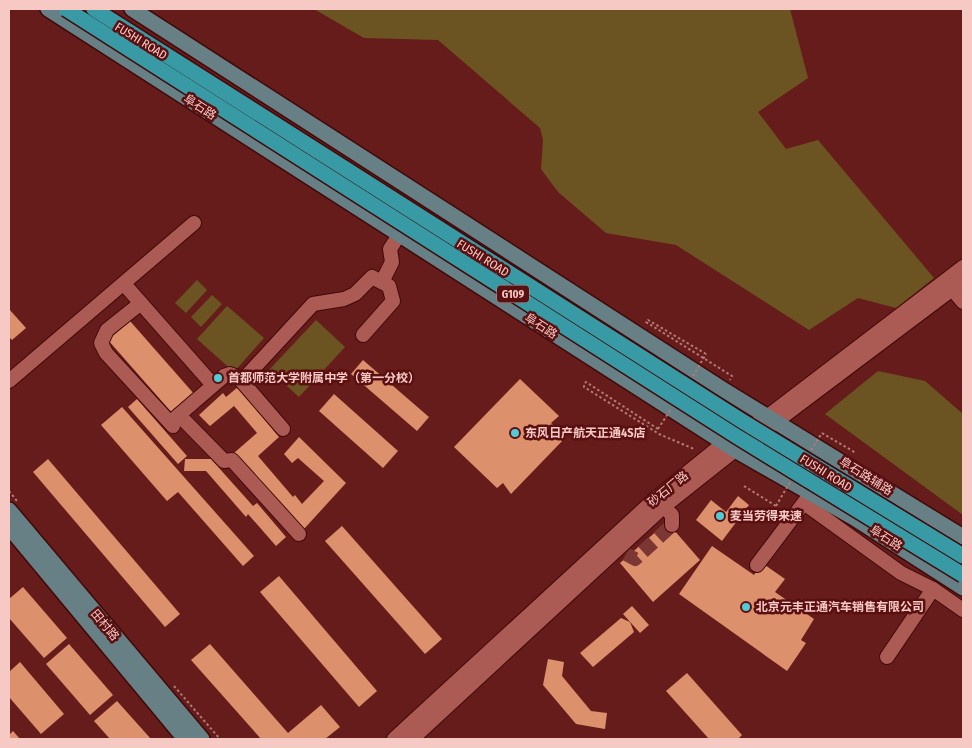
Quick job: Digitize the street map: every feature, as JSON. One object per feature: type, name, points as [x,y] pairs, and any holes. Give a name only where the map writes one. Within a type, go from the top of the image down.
[{"type":"highway","name":"FUSHI ROAD","points":[[66,9],[727,430],[963,575]]},
{"type":"highway","name":"FUSHI ROAD","points":[[94,9],[742,421],[963,556]]},
{"type":"main road","name":"阜石路","points":[[48,9],[807,498],[963,588]]},
{"type":"main road","points":[[132,9],[772,419]]},
{"type":"main road","name":"阜石路辅路","points":[[772,419],[963,537]]},
{"type":"main road","name":"田村路","points":[[9,510],[202,739]]},
{"type":"main road","name":"田村路","points":[[9,527],[185,739]]},
{"type":"street","points":[[9,382],[194,224]]},
{"type":"street","points":[[382,282],[392,262],[390,249],[398,235]]},
{"type":"street","name":"砂石厂路","points":[[772,419],[963,267]]},
{"type":"street","points":[[242,381],[313,304],[344,299],[355,294],[372,277],[389,286],[394,301],[363,335]]},
{"type":"street","points":[[124,284],[213,385]]},
{"type":"street","points":[[958,285],[963,302]]},
{"type":"street","name":"砂石厂路","points":[[394,739],[627,524],[730,447],[772,419],[958,285]]},
{"type":"street","points":[[141,303],[107,330],[101,343],[106,353],[174,421],[224,462],[232,460],[299,534]]},
{"type":"street","points":[[174,421],[213,385],[224,376],[230,374],[242,381],[283,429]]},
{"type":"street","name":"砂石厂路","points":[[412,739],[622,552],[664,507],[730,447]]},
{"type":"street","points":[[757,565],[807,498],[901,573],[933,589],[963,610]]},
{"type":"street","points":[[664,507],[672,515],[672,525]]},
{"type":"street","points":[[887,657],[933,589]]},
{"type":"path","points":[[699,380],[692,376],[706,354],[648,320],[646,322],[732,376]]},
{"type":"path","points":[[679,414],[671,408],[658,429],[586,382],[584,384],[584,386],[659,434],[694,449]]},
{"type":"path","points":[[804,446],[811,450],[822,433],[856,453]]},
{"type":"path","points":[[744,486],[776,506],[790,483],[782,478]]},
{"type":"shaded area","points":[[314,9],[790,9],[808,78],[758,112],[786,149],[818,140],[934,278],[896,308],[858,298],[809,330],[676,245],[606,233],[558,192],[541,169],[543,140],[540,128],[438,40],[364,38]]},
{"type":"shaded area","points":[[197,280],[207,290],[186,313],[175,303]]},
{"type":"shaded area","points":[[212,295],[222,304],[201,327],[191,317]]},
{"type":"shaded area","points":[[227,306],[264,338],[234,372],[197,339]]},
{"type":"shaded area","points":[[316,320],[345,347],[299,397],[269,370]]},
{"type":"shaded area","points":[[878,371],[925,381],[963,414],[963,515],[825,414]]},
{"type":"building","points":[[9,309],[26,328],[12,340],[9,337]]},
{"type":"building","points":[[130,321],[195,395],[173,414],[108,340]]},
{"type":"building","points":[[363,360],[429,417],[417,431],[351,374]]},
{"type":"building","name":"东风日产航天正通4S店","points":[[520,379],[559,416],[551,423],[566,437],[511,494],[503,483],[497,488],[454,447]]},
{"type":"building","points":[[238,387],[279,437],[258,456],[293,497],[295,495],[302,504],[324,481],[298,458],[292,463],[284,454],[299,437],[346,483],[304,529],[234,453],[257,433],[234,406],[210,426],[199,415],[223,393],[226,397]]},
{"type":"building","points":[[334,394],[398,451],[383,468],[319,411]]},
{"type":"building","points":[[137,399],[187,456],[178,464],[128,407]]},
{"type":"building","points":[[122,407],[254,556],[243,566],[178,492],[167,501],[101,425]]},
{"type":"building","points":[[48,459],[180,614],[165,627],[33,472]]},
{"type":"building","points":[[185,459],[211,459],[253,506],[257,503],[286,537],[276,546],[248,514],[246,517],[206,471],[184,471]]},
{"type":"building","name":"麦当劳得来速","points":[[738,496],[749,505],[722,541],[696,520],[711,500],[726,512]]},
{"type":"building","points":[[667,522],[700,560],[653,602],[620,563]]},
{"type":"building","points":[[342,526],[442,639],[425,654],[325,541]]},
{"type":"building","name":"北京元丰正通汽车销售有限公司","points":[[712,546],[754,575],[762,563],[785,579],[775,592],[814,619],[801,640],[806,643],[787,671],[679,594]]},
{"type":"building","points":[[279,576],[377,691],[359,707],[260,592]]},
{"type":"building","points":[[23,587],[67,638],[44,658],[9,618],[9,599]]},
{"type":"building","points":[[632,606],[649,625],[640,633],[623,614]]},
{"type":"building","points":[[621,618],[630,622],[634,632],[593,667],[580,653]]},
{"type":"building","points":[[69,644],[113,695],[90,715],[46,664]]},
{"type":"building","points":[[210,644],[288,733],[321,705],[340,727],[325,739],[261,739],[191,660]]},
{"type":"building","points":[[548,659],[564,662],[562,676],[591,711],[607,713],[605,729],[576,724],[543,685]]},
{"type":"building","points":[[20,662],[64,714],[41,734],[9,697],[9,672]]},
{"type":"building","points":[[687,673],[742,735],[738,739],[709,739],[666,691]]},
{"type":"building","points":[[117,701],[151,739],[110,739],[94,721]]},
{"type":"building","points":[[13,731],[20,739],[9,739],[9,735]]},
{"type":"tunnel","points":[[626,554],[635,559],[672,525]]},
{"type":"place","name":"首都师范大学附属中学（第一分校）","points":[[218,378]]},
{"type":"place","name":"东风日产航天正通4S店","points":[[515,433]]},
{"type":"place","name":"麦当劳得来速","points":[[720,516]]},
{"type":"place","name":"北京元丰正通汽车销售有限公司","points":[[746,607]]}]
